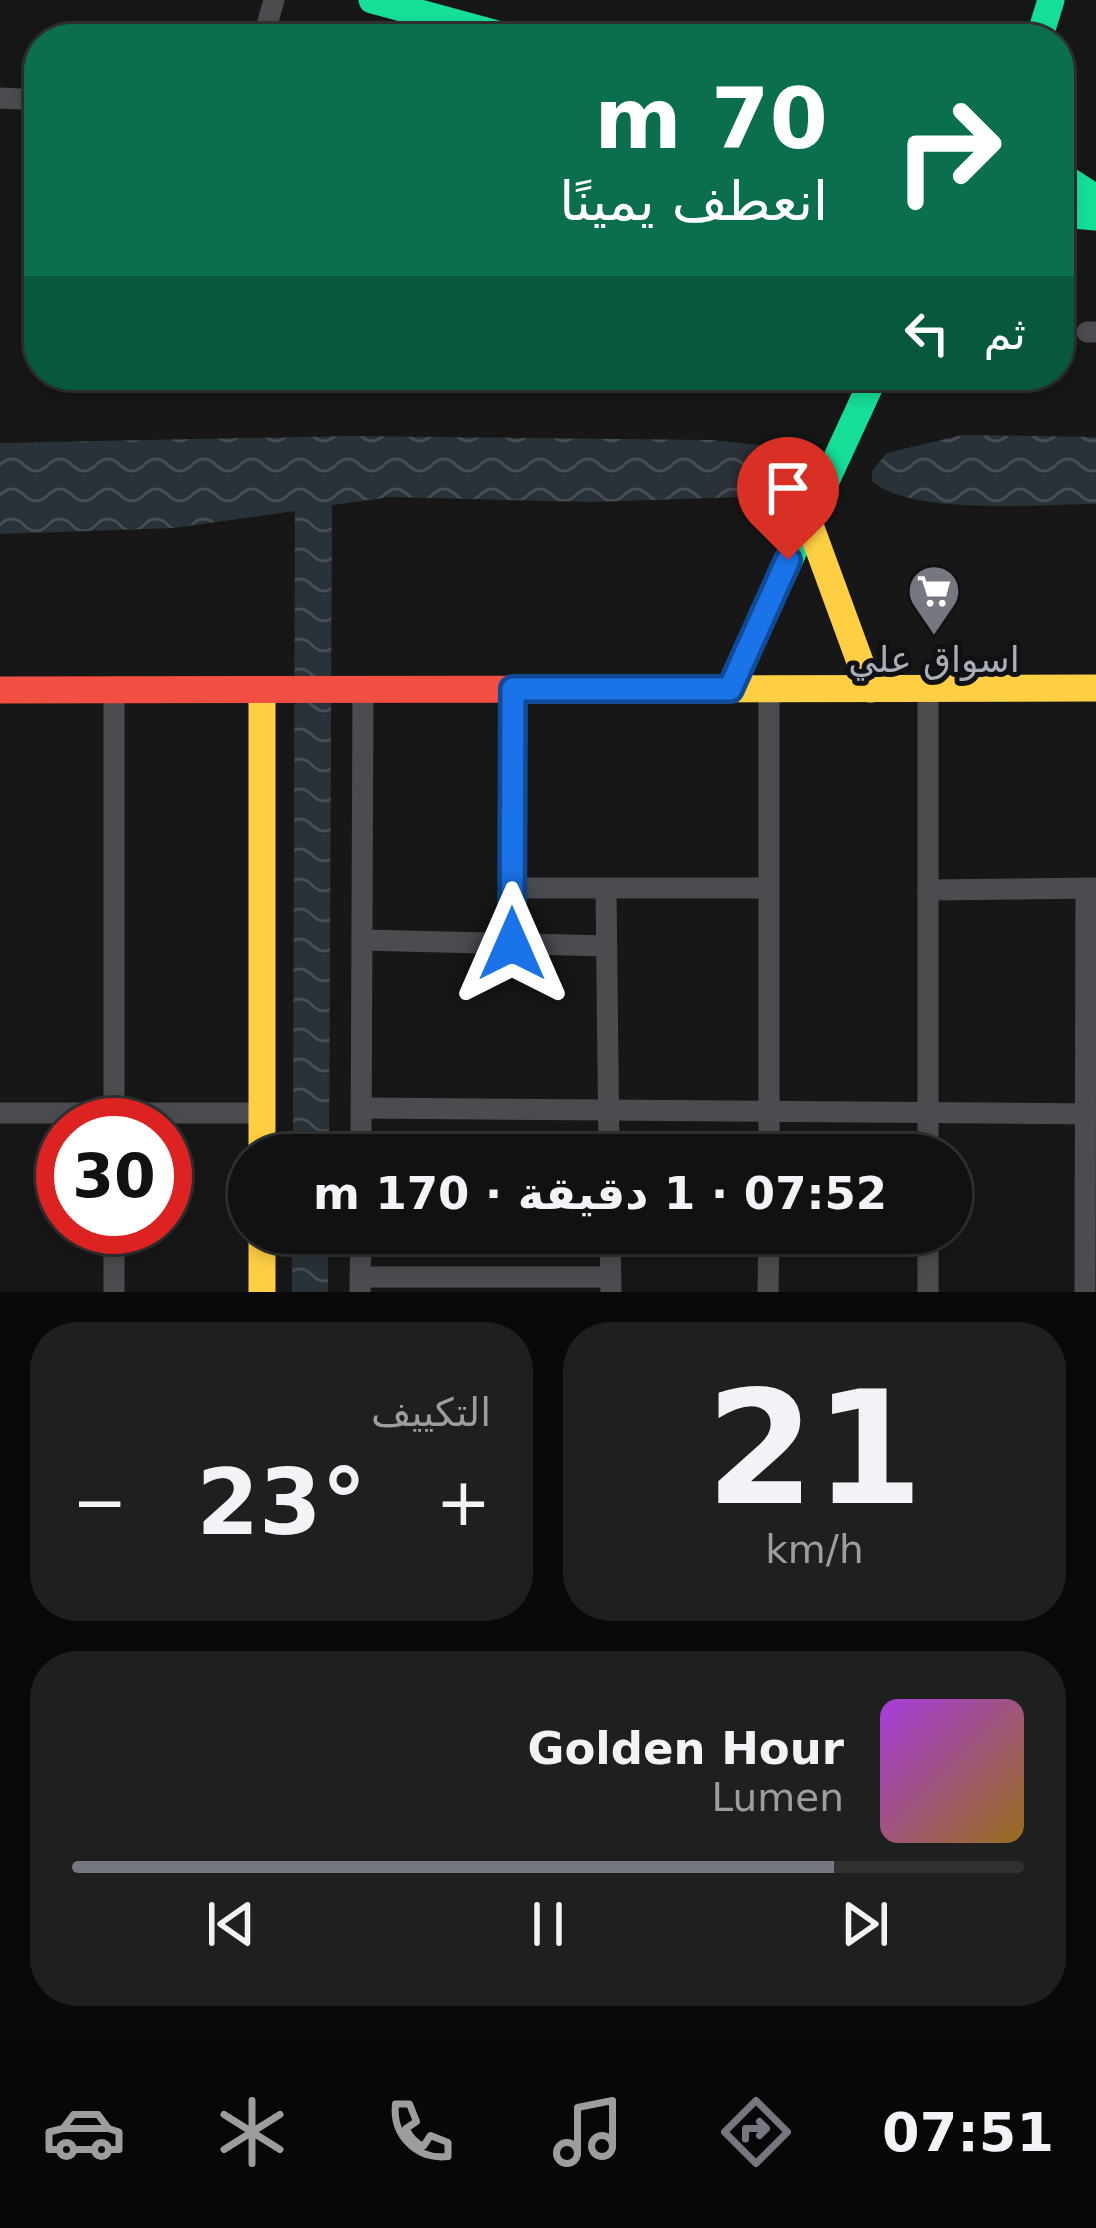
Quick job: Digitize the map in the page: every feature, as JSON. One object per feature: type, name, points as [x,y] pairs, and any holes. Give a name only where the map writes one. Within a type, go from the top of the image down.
[{"type":"street","points":[[372,0],[461,24]]},
{"type":"street","points":[[730,689],[867,390]]},
{"type":"street","points":[[807,517],[870,689]]},
{"type":"street","points":[[928,688],[928,1134]]},
{"type":"street","points":[[0,690],[1096,688]]},
{"type":"street","points":[[113,689],[114,1098]]},
{"type":"street","points":[[361,1134],[363,689]]},
{"type":"street","points":[[512,944],[513,689]]},
{"type":"street","points":[[769,689],[769,1134]]},
{"type":"street","points":[[262,690],[262,1134]]},
{"type":"street","points":[[512,888],[769,888]]},
{"type":"street","points":[[928,890],[1091,888],[1085,1292]]},
{"type":"street","points":[[606,889],[609,1134]]},
{"type":"street","points":[[362,940],[607,946]]},
{"type":"street","points":[[362,1108],[1091,1114]]},
{"type":"street","points":[[192,1115],[262,1112]]},
{"type":"street","points":[[0,1113],[36,1115]]},
{"type":"street","points":[[113,1254],[113,1292]]},
{"type":"street","points":[[262,1254],[262,1292]]},
{"type":"street","points":[[361,1254],[360,1284],[610,1284]]},
{"type":"street","points":[[769,1254],[769,1292]]},
{"type":"street","points":[[928,1254],[928,1292]]},
{"type":"water","points":[[962,435],[1096,437],[1096,504],[945,504],[890,492],[872,481],[872,471],[887,453]]},
{"type":"water","points":[[347,436],[712,440],[788,448],[799,469],[787,487],[772,496],[591,502],[390,497],[332,505],[329,1134],[293,1134],[295,511],[174,528],[0,534],[0,443]]},
{"type":"water","points":[[292,1254],[328,1254],[328,1292],[292,1292]]},
{"type":"traffic: fast","points":[[372,0],[461,24]]},
{"type":"traffic: fast","points":[[1044,24],[1051,0]]},
{"type":"traffic: fast","points":[[1074,184],[1096,198]]},
{"type":"traffic: fast","points":[[1074,215],[1096,217]]},
{"type":"traffic: fast","points":[[730,689],[868,390]]},
{"type":"traffic: slow","points":[[807,517],[870,689]]},
{"type":"traffic: slow","points":[[618,689],[1096,688]]},
{"type":"traffic: slow","points":[[262,690],[262,1134]]},
{"type":"traffic: slow","points":[[262,1254],[262,1292]]},
{"type":"traffic: jam","points":[[0,690],[618,689]]},
{"type":"place","name":"اسواق علي","points":[[934,637]]},
{"type":"route","points":[[512,944],[513,689],[730,689],[788,560]]}]
